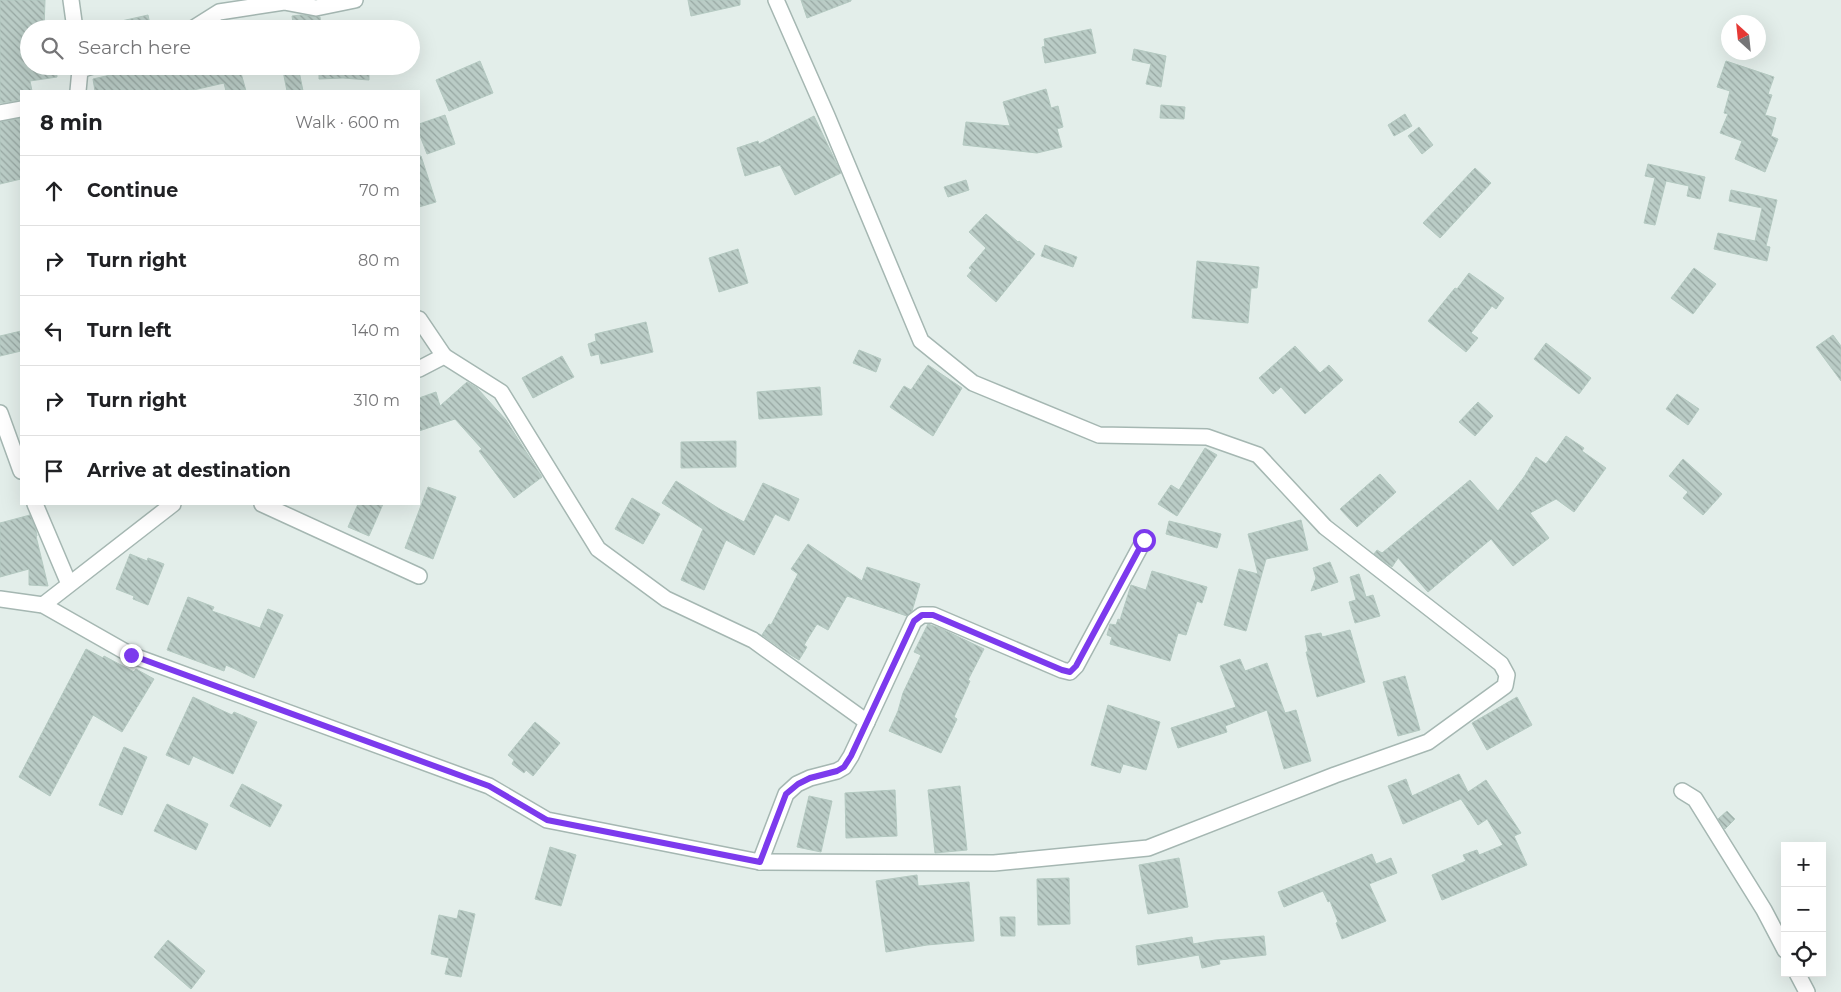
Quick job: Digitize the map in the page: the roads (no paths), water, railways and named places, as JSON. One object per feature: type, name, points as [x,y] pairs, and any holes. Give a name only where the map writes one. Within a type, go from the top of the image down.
[{"type":"street","points":[[71,0],[74,20]]},
{"type":"street","points":[[206,20],[219,12],[284,2],[316,8],[355,0]]},
{"type":"street","points":[[0,599],[43,605],[131,655],[489,786],[547,820],[760,862],[994,863],[1148,848],[1334,775],[1428,742],[1505,686],[1506,675],[1501,664],[1325,527],[1258,455],[1207,437],[1099,435],[973,383],[921,341],[827,116],[776,0]]},
{"type":"street","points":[[78,90],[82,75]]},
{"type":"street","points":[[0,113],[20,109]]},
{"type":"street","points":[[420,320],[444,356],[501,392],[598,549],[666,599],[752,640],[866,722]]},
{"type":"street","points":[[420,368],[444,356]]},
{"type":"street","points":[[0,413],[20,468]]},
{"type":"street","points":[[35,505],[69,584]]},
{"type":"street","points":[[43,605],[172,505]]},
{"type":"street","points":[[264,505],[419,576]]},
{"type":"street","points":[[760,862],[786,794],[798,784],[810,778],[837,771],[844,767],[851,756],[914,621],[922,615],[933,615],[1070,672],[1076,666],[1144,540]]},
{"type":"street","points":[[1682,791],[1695,799],[1764,910],[1781,942]]},
{"type":"street","points":[[1799,977],[1807,992]]}]
